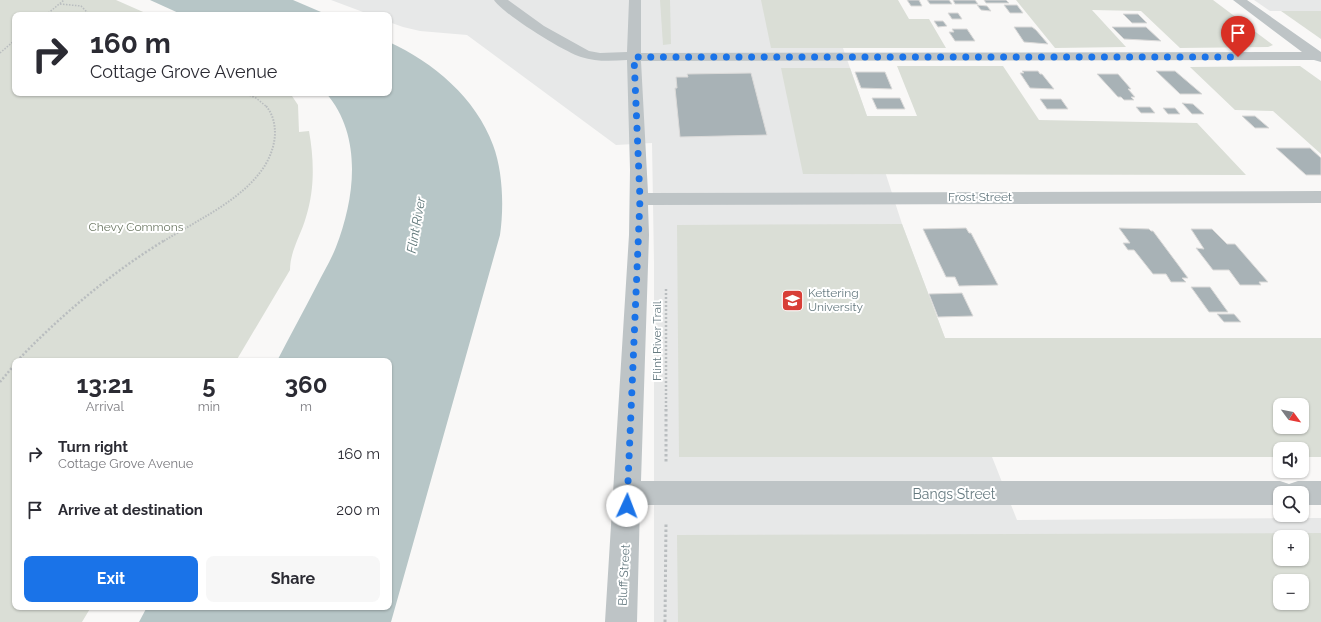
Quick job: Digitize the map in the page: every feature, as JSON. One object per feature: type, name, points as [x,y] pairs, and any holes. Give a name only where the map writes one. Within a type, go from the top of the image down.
[{"type":"street","points":[[500,0],[532,25],[585,54],[600,57],[1320,57]]},
{"type":"street","name":"Bluff Street","points":[[621,622],[640,199],[634,56],[635,0]]},
{"type":"street","points":[[1239,0],[1320,57]]},
{"type":"street","name":"Frost Street","points":[[640,199],[1321,197]]},
{"type":"street","name":"Bangs Street","points":[[627,493],[1273,493]]},
{"type":"street","points":[[1309,493],[1321,493]]},
{"type":"path","points":[[50,12],[64,0]]},
{"type":"path","points":[[60,4],[80,6],[89,12]]},
{"type":"path","points":[[0,53],[12,43]]},
{"type":"path","points":[[20,358],[55,324],[106,281],[138,257],[232,200],[250,184],[272,152],[276,141],[273,115],[266,104],[260,99],[252,96]]},
{"type":"path","name":"Flint River Trail","points":[[666,281],[666,470]]},
{"type":"path","points":[[0,382],[12,368]]},
{"type":"path","points":[[665,622],[666,520]]},
{"type":"shaded area","name":"Kettering University","points":[[331,0],[826,0],[867,116],[902,224],[945,338],[1017,520],[1273,518],[1273,522],[1309,522],[1309,518],[1321,518],[1321,622],[654,622],[654,263],[652,143],[616,145],[467,35],[420,31],[392,23],[392,12],[363,12]]},
{"type":"shaded area","points":[[1254,0],[1321,0],[1321,11],[1270,11]]},
{"type":"green space","name":"Chevy Commons","points":[[0,0],[116,0],[143,12],[12,12],[12,96],[292,96],[298,105],[299,132],[309,131],[313,163],[311,196],[304,224],[290,263],[290,270],[238,358],[12,358],[12,610],[89,610],[82,622],[0,622]]},
{"type":"green space","points":[[660,0],[670,0],[671,44],[663,45]]},
{"type":"green space","points":[[761,0],[898,0],[909,19],[929,19],[946,48],[771,48]]},
{"type":"green space","points":[[1016,0],[1213,0],[1273,45],[1268,47],[1180,48],[1141,11],[1092,10],[1126,47],[1055,48]]},
{"type":"green space","points":[[1281,11],[1321,11],[1321,39]]},
{"type":"green space","points":[[897,66],[1003,66],[1039,120],[1197,123],[1246,175],[803,174],[781,68],[850,68],[867,116],[917,116]]},
{"type":"green space","points":[[1300,66],[1321,81],[1321,154],[1273,111],[1235,110],[1190,67]]},
{"type":"green space","points":[[902,224],[945,338],[1321,338],[1321,457],[1309,457],[1309,442],[1273,442],[1273,457],[679,457],[677,225]]},
{"type":"green space","points":[[1273,533],[1273,566],[1309,566],[1309,533],[1321,533],[1321,622],[678,622],[677,535]]},
{"type":"water","points":[[150,0],[293,0],[321,12],[176,12]]},
{"type":"water","name":"Flint River","points":[[392,44],[405,50],[437,71],[464,97],[476,112],[493,145],[501,178],[502,213],[500,235],[391,622],[139,622],[145,610],[392,610],[392,358],[279,358],[332,257],[343,228],[348,208],[352,168],[350,148],[346,128],[338,110],[328,96],[392,96]]},
{"type":"building","points":[[907,0],[919,0],[922,6],[911,6]]},
{"type":"building","points":[[927,0],[949,0],[952,4],[930,4]]},
{"type":"building","points":[[953,0],[975,0],[978,4],[955,4]]},
{"type":"building","points":[[984,0],[1006,0],[1009,3],[986,3]]},
{"type":"building","points":[[977,5],[987,6],[991,11],[981,10]]},
{"type":"building","points":[[1004,5],[1017,5],[1023,13],[1010,13]]},
{"type":"building","points":[[948,13],[958,13],[962,19],[952,19]]},
{"type":"building","points":[[1123,14],[1138,14],[1147,23],[1132,23]]},
{"type":"building","points":[[934,21],[943,21],[947,26],[938,27]]},
{"type":"building","points":[[1014,27],[1032,27],[1048,44],[1024,42]]},
{"type":"building","points":[[1112,27],[1146,27],[1161,41],[1124,39]]},
{"type":"building","points":[[952,29],[967,29],[975,41],[955,41],[949,32],[954,32]]},
{"type":"building","points":[[1022,71],[1038,71],[1054,89],[1030,88],[1020,73],[1024,73]]},
{"type":"building","points":[[1156,71],[1175,71],[1202,94],[1180,94]]},
{"type":"building","points":[[855,72],[885,72],[892,89],[861,88]]},
{"type":"building","points":[[751,73],[767,135],[680,137],[675,88],[677,88],[676,77],[688,77],[687,74]]},
{"type":"building","points":[[1097,74],[1118,74],[1131,89],[1128,89],[1135,97],[1131,97],[1134,100],[1124,100],[1121,97],[1118,97]]},
{"type":"building","points":[[872,98],[900,98],[905,109],[877,109]]},
{"type":"building","points":[[1040,99],[1061,99],[1068,109],[1047,109]]},
{"type":"building","points":[[1182,103],[1193,104],[1204,114],[1192,114]]},
{"type":"building","points":[[1136,107],[1150,107],[1155,113],[1141,113]]},
{"type":"building","points":[[1163,108],[1175,108],[1180,114],[1168,114]]},
{"type":"building","points":[[1242,116],[1255,116],[1269,128],[1255,128]]},
{"type":"building","points":[[1276,148],[1310,148],[1321,158],[1321,175],[1306,175]]},
{"type":"building","points":[[966,228],[969,233],[971,233],[998,285],[959,286],[955,277],[946,277],[923,229]]},
{"type":"building","points":[[1119,228],[1149,229],[1153,231],[1188,278],[1182,278],[1186,282],[1171,282],[1166,274],[1153,274],[1134,250],[1128,250],[1123,243],[1130,243]]},
{"type":"building","points":[[1191,229],[1212,229],[1227,244],[1235,244],[1268,282],[1259,282],[1261,285],[1240,285],[1229,270],[1213,270],[1196,248],[1204,249]]},
{"type":"building","points":[[1191,287],[1210,287],[1228,312],[1209,312]]},
{"type":"building","points":[[962,293],[973,316],[938,317],[929,294]]},
{"type":"building","points":[[1217,314],[1234,314],[1241,322],[1224,322]]},
{"type":"place","name":"Kettering University","points":[[793,300]]},
{"type":"route","points":[[627,506],[640,199],[634,57],[1238,57]]}]
